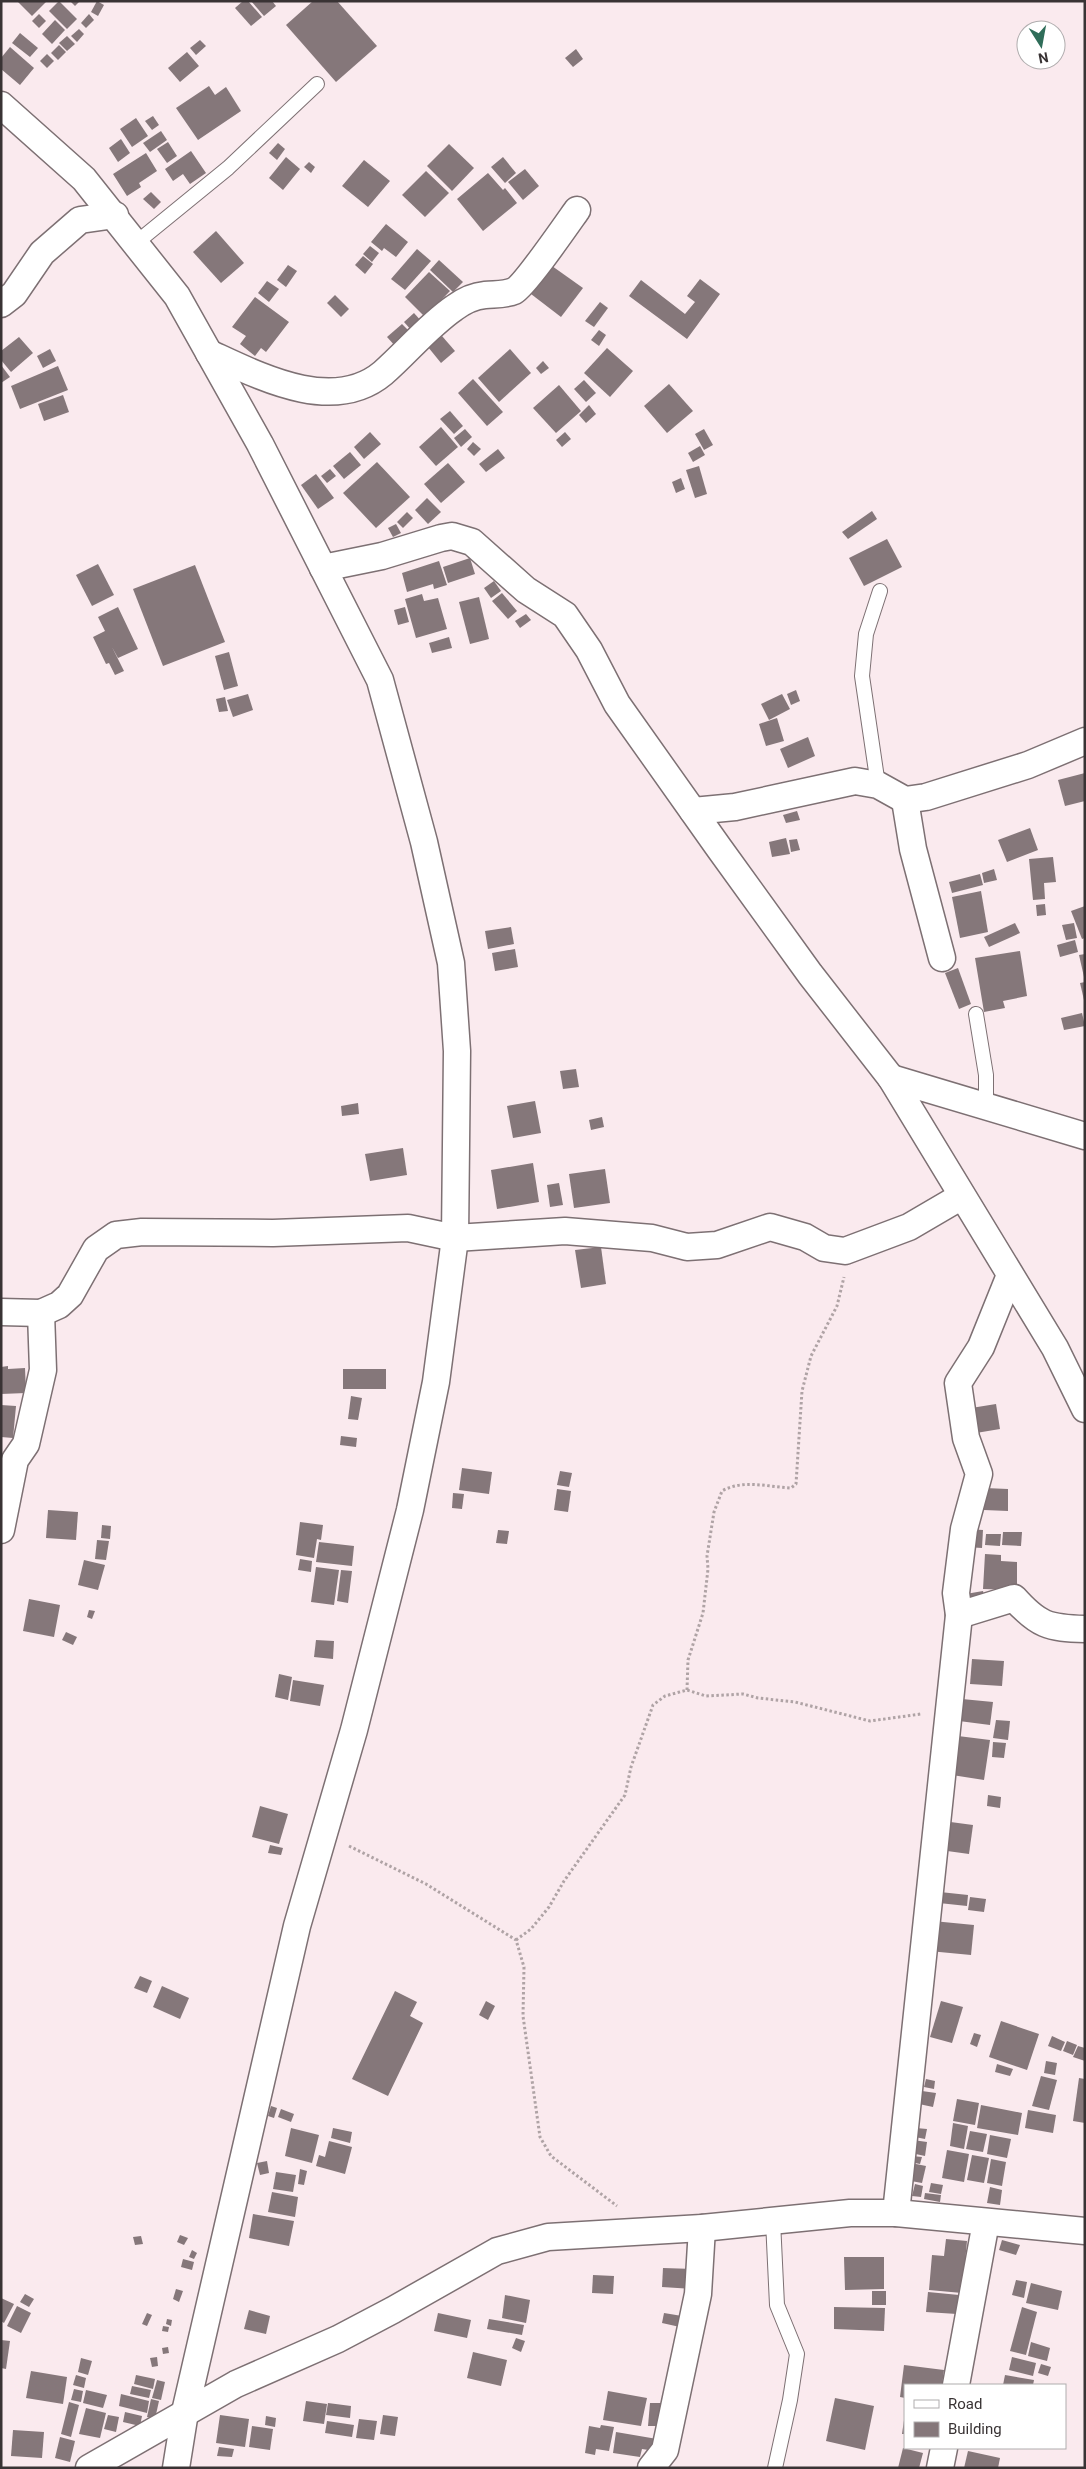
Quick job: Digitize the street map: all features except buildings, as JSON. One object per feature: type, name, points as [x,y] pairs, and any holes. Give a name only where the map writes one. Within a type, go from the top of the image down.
[{"type":"street","points":[[1,106],[84,178],[115,215],[177,296],[260,444],[380,680],[424,842],[451,963],[457,1051],[455,1238],[436,1382],[410,1510],[354,1730],[297,1926],[185,2412],[176,2468]]},
{"type":"street","points":[[209,353],[265,379],[302,390],[340,390],[366,384],[382,374],[453,309],[467,300],[516,290],[577,210]]},
{"type":"street","points":[[1,304],[14,294],[42,253],[80,220],[115,215]]},
{"type":"street","points":[[323,568],[382,556],[452,536],[472,542],[526,590],[565,615],[589,650],[617,704],[810,974],[890,1078],[1055,1348],[1085,1409]]},
{"type":"street","points":[[693,811],[735,807],[855,781],[878,785],[905,800],[926,797],[1028,765],[1085,741]]},
{"type":"street","points":[[905,800],[913,849],[942,958]]},
{"type":"street","points":[[890,1078],[1085,1136]]},
{"type":"street","points":[[1,1312],[41,1312],[59,1305],[70,1295],[96,1249],[116,1235],[142,1232],[274,1233],[408,1228],[455,1238],[565,1231],[652,1238],[687,1247],[717,1245],[770,1228],[806,1237],[824,1248],[845,1251],[909,1227],[962,1196]]},
{"type":"street","points":[[896,2213],[959,1615],[956,1592],[964,1529],[979,1474],[966,1438],[958,1383],[981,1347],[1010,1275]]},
{"type":"street","points":[[1,1530],[8,1458],[26,1444],[42,1370],[41,1312]]},
{"type":"street","points":[[959,1615],[1014,1598],[1031,1617],[1056,1628],[1085,1629]]},
{"type":"street","points":[[89,2468],[236,2384],[370,2322],[497,2251],[548,2237],[638,2230],[702,2228],[850,2213],[896,2213],[1085,2231]]},
{"type":"street","points":[[956,2384],[986,2222]]},
{"type":"street","points":[[651,2468],[665,2450],[698,2294],[702,2228]]},
{"type":"street","points":[[940,2468],[944,2449]]},
{"type":"lane","points":[[136,243],[228,168],[317,84]]},
{"type":"lane","points":[[878,785],[862,676],[866,634],[880,591]]},
{"type":"lane","points":[[976,1014],[986,1075],[986,1107]]},
{"type":"lane","points":[[773,2221],[778,2305],[797,2354],[790,2400],[775,2468]]},
{"type":"path","points":[[687,1690],[688,1660],[703,1613],[708,1569],[707,1556],[714,1512],[722,1491],[732,1486],[744,1484],[791,1488],[796,1484],[802,1391],[811,1356],[837,1306],[845,1271],[845,1251]]},
{"type":"path","points":[[516,1940],[531,1929],[549,1907],[564,1881],[625,1795],[631,1767],[653,1705],[665,1696],[687,1690],[706,1696],[743,1694],[758,1698],[795,1702],[870,1721],[936,1711],[950,1704]]},
{"type":"path","points":[[322,1836],[368,1854],[426,1884],[516,1940],[524,1967],[524,2016],[540,2137],[551,2156],[624,2212],[638,2230]]}]
